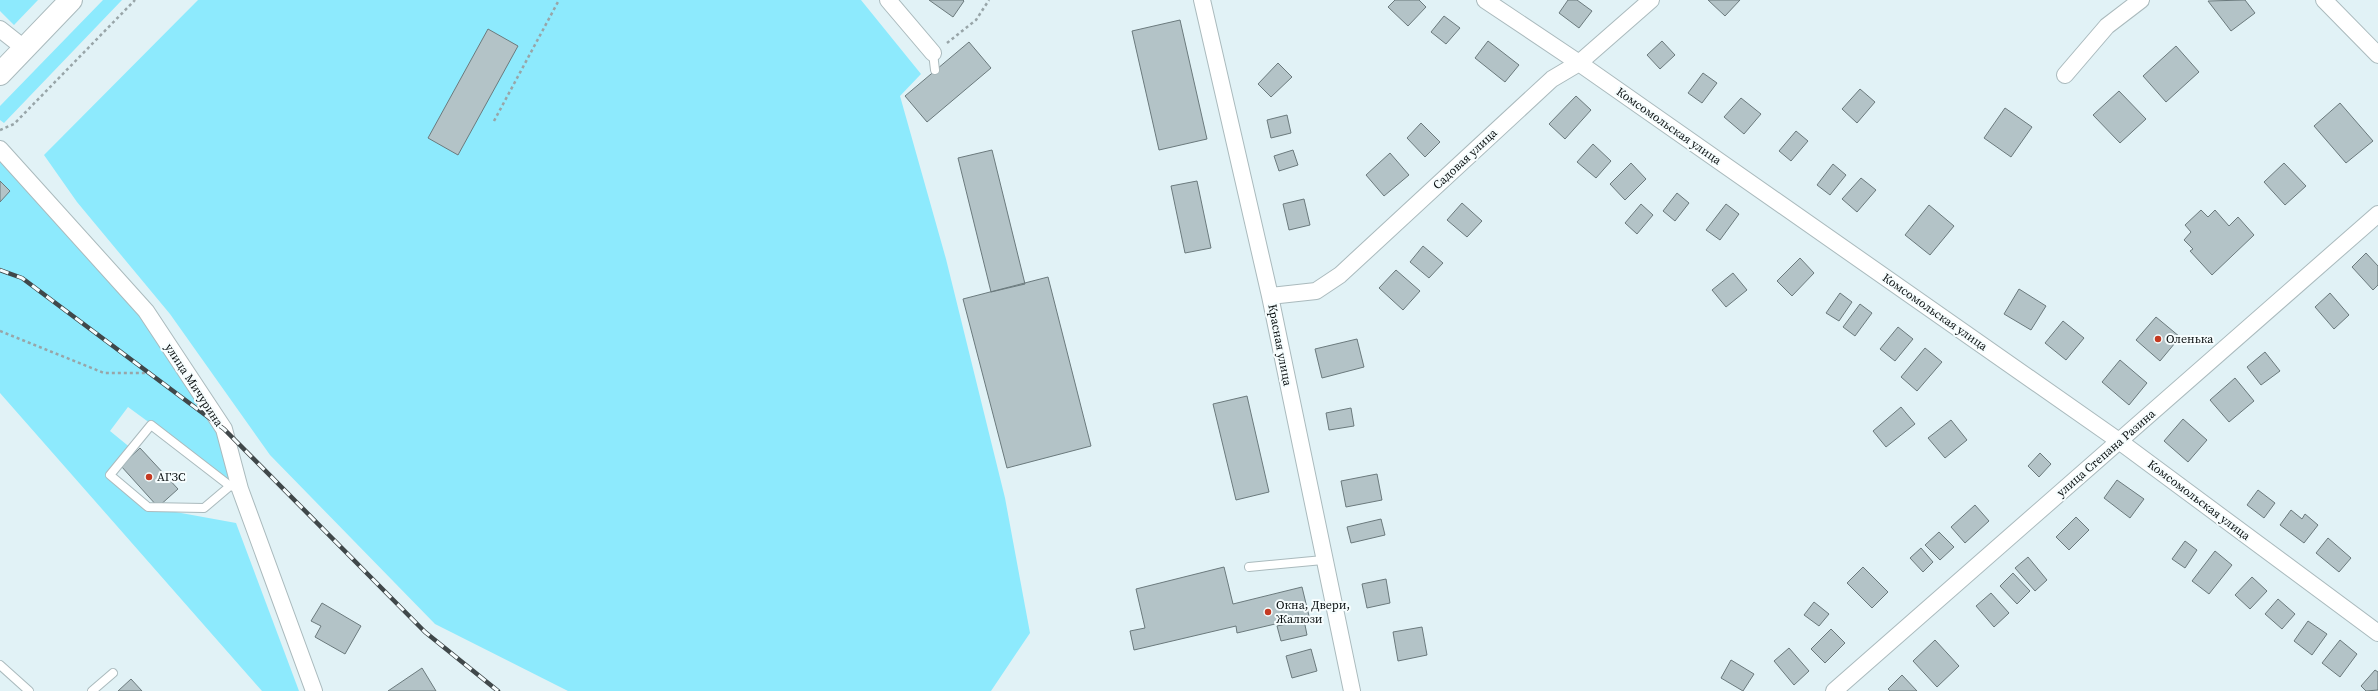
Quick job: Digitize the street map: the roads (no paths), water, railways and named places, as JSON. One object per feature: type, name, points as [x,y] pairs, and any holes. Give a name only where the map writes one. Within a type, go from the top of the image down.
[{"type":"main road","points":[[0,74],[71,0]]},
{"type":"street","points":[[888,0],[933,53]]},
{"type":"street","name":"Красная улица","points":[[1202,0],[1270,296],[1323,560],[1352,691]]},
{"type":"street","name":"Комсомольская улица","points":[[1485,0],[1579,63],[2119,441],[2378,633]]},
{"type":"street","name":"Садовая улица","points":[[1270,296],[1316,291],[1340,275],[1552,79],[1579,63],[1651,0]]},
{"type":"street","points":[[2065,75],[2107,26],[2141,0]]},
{"type":"street","points":[[2324,0],[2378,55]]},
{"type":"street","points":[[0,28],[24,48]]},
{"type":"street","name":"улица Мичурина","points":[[0,149],[146,311],[224,429],[235,488],[314,691]]},
{"type":"street","name":"улица Степана Разина","points":[[1834,691],[2378,214]]},
{"type":"lane","points":[[933,53],[935,70]]},
{"type":"lane","points":[[151,425],[235,488],[204,508],[148,507],[110,475],[151,425]]},
{"type":"lane","points":[[1249,567],[1323,560]]},
{"type":"lane","points":[[0,665],[29,691]]},
{"type":"lane","points":[[92,691],[113,673]]},
{"type":"railway","points":[[0,270],[22,278],[224,429],[425,632],[498,691]]},
{"type":"place","name":"Оленька","points":[[2158,339]]},
{"type":"place","name":"АГЗС","points":[[149,477]]},
{"type":"place","name":"Окна, Двери, Жалюзи","points":[[1268,612]]}]
